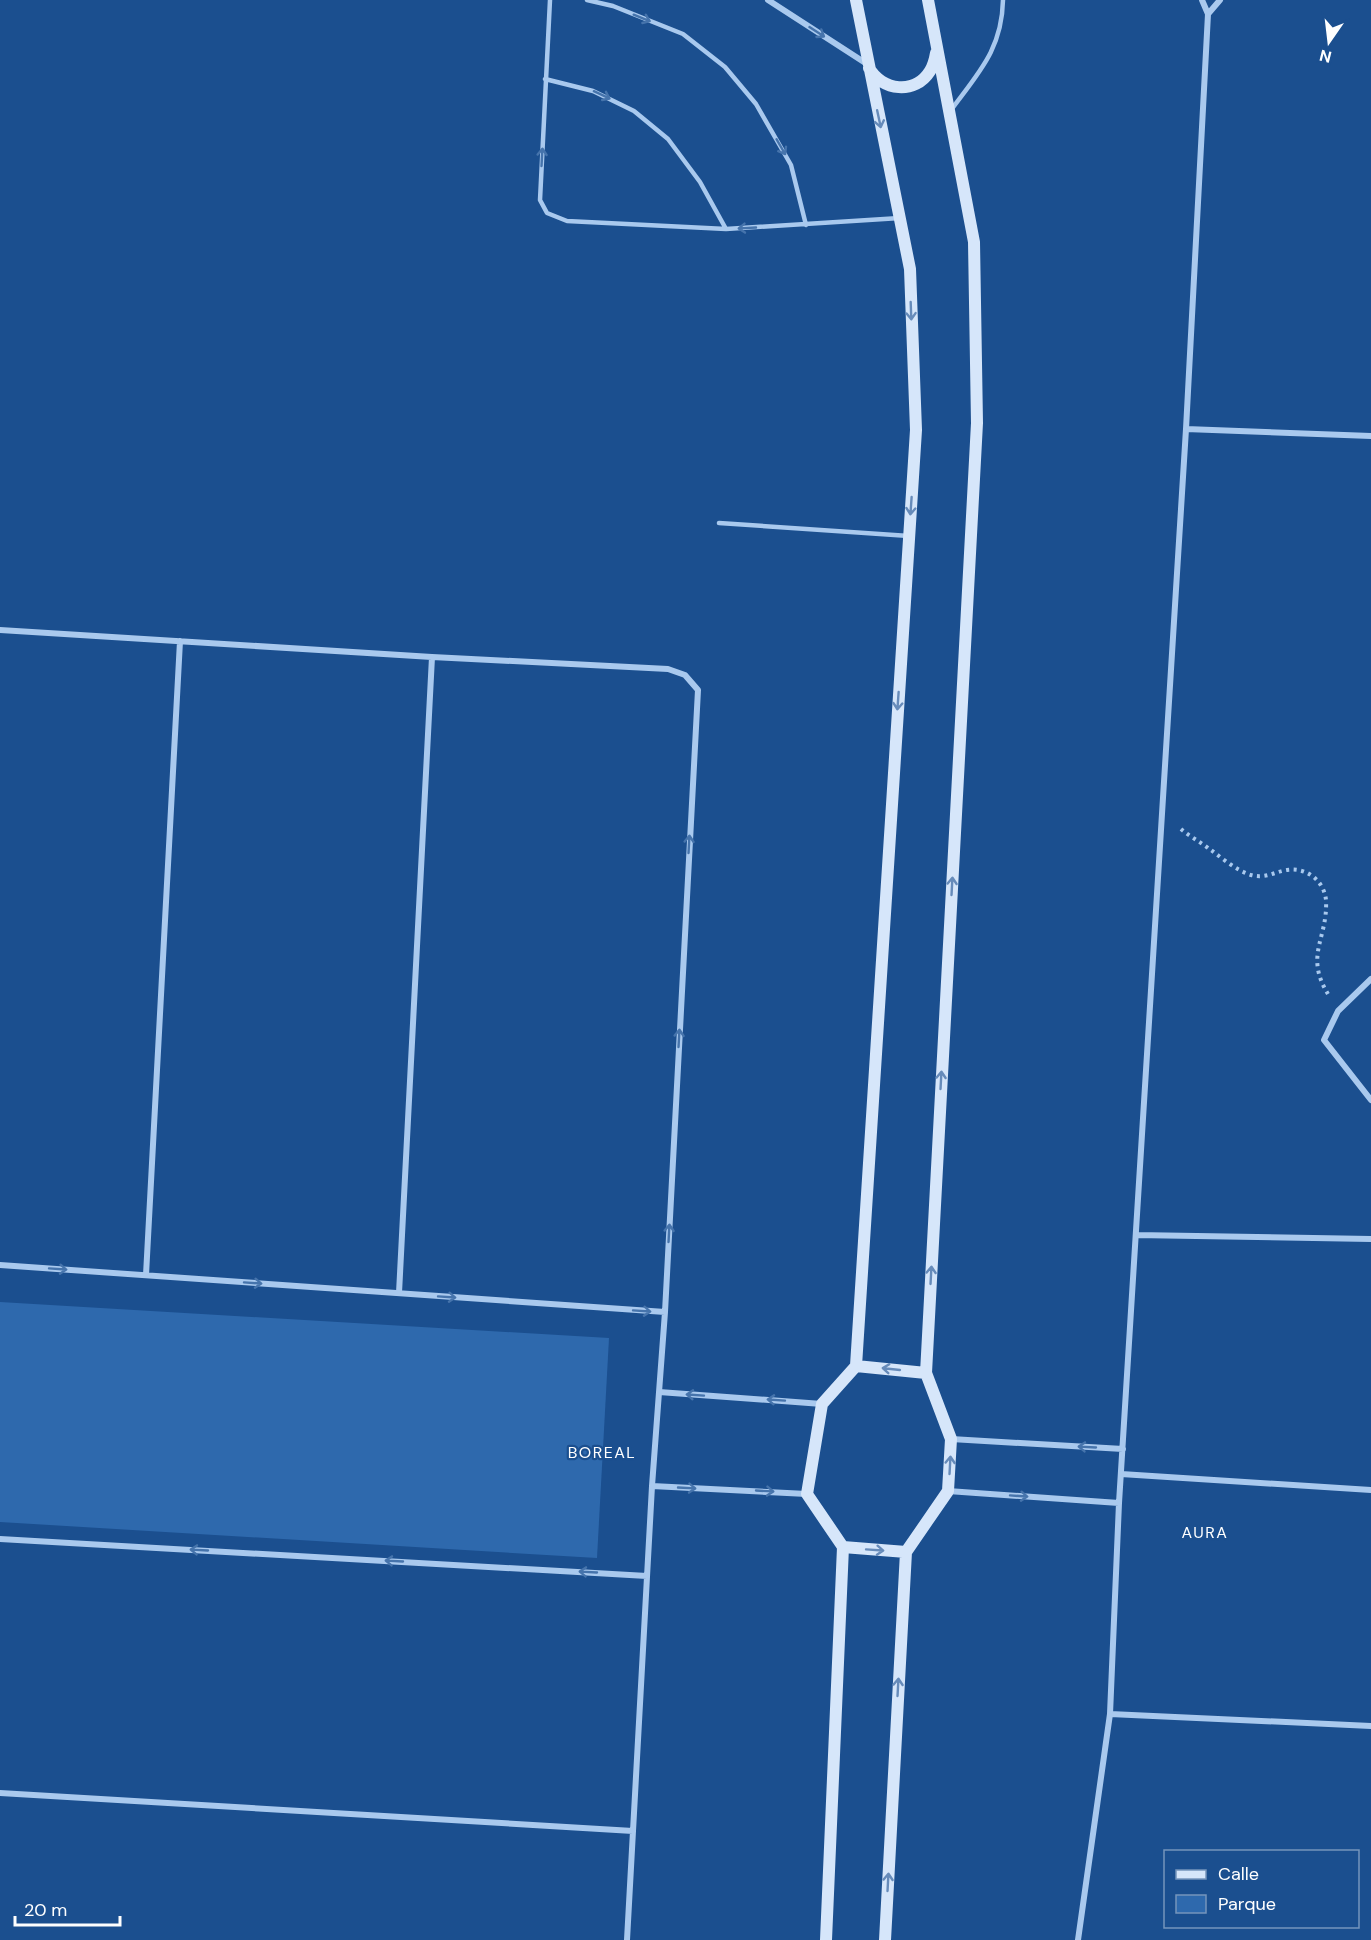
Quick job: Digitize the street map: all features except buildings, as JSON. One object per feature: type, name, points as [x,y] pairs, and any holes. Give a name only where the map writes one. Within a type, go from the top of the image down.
[{"type":"street","points":[[768,0],[867,64],[879,80],[887,85],[907,87],[924,78],[931,70],[937,51]]},
{"type":"street","points":[[826,1940],[843,1547],[807,1494],[822,1404],[856,1366],[916,430],[910,269],[867,64],[856,0]]},
{"type":"street","points":[[885,1940],[906,1552],[948,1491],[951,1439],[926,1373],[976,423],[974,243],[928,0]]},
{"type":"street","points":[[1078,1940],[1110,1714],[1119,1503],[1186,429],[1208,14],[1202,0]]},
{"type":"street","points":[[1208,14],[1220,0]]},
{"type":"street","points":[[1186,429],[1371,436]]},
{"type":"street","points":[[0,630],[668,669],[685,675],[698,690],[627,1940]]},
{"type":"street","points":[[146,1275],[180,641]]},
{"type":"street","points":[[399,1293],[432,657]]},
{"type":"street","points":[[1371,979],[1338,1011],[1324,1040],[1371,1100]]},
{"type":"street","points":[[1136,1235],[1371,1239]]},
{"type":"street","points":[[0,1265],[664,1312]]},
{"type":"street","points":[[856,1366],[926,1373]]},
{"type":"street","points":[[659,1392],[822,1404]]},
{"type":"street","points":[[951,1439],[1123,1449]]},
{"type":"street","points":[[1121,1474],[1371,1490]]},
{"type":"street","points":[[652,1486],[807,1494]]},
{"type":"street","points":[[948,1491],[1119,1503]]},
{"type":"street","points":[[0,1539],[647,1576]]},
{"type":"street","points":[[843,1547],[906,1552]]},
{"type":"street","points":[[1110,1714],[1371,1726]]},
{"type":"street","points":[[0,1793],[633,1831]]},
{"type":"lane","points":[[550,0],[540,200],[547,213],[567,221],[726,229],[900,218]]},
{"type":"lane","points":[[587,0],[613,6],[683,34],[725,67],[756,104],[791,165],[806,225]]},
{"type":"lane","points":[[950,112],[986,62],[997,41],[1003,0]]},
{"type":"lane","points":[[545,79],[593,91],[634,111],[668,139],[700,183],[726,229]]},
{"type":"lane","points":[[719,523],[909,536]]},
{"type":"path","points":[[1162,814],[1233,866],[1251,875],[1264,876],[1286,870],[1297,870],[1311,874],[1320,881],[1326,897],[1326,910],[1316,967],[1320,982],[1338,1011]]},
{"type":"green space","points":[[0,1302],[609,1338],[597,1558],[0,1522]]},
{"type":"district","name":"BOREAL","points":[[602,1452]]},
{"type":"district","name":"AURA","points":[[1205,1532]]}]
